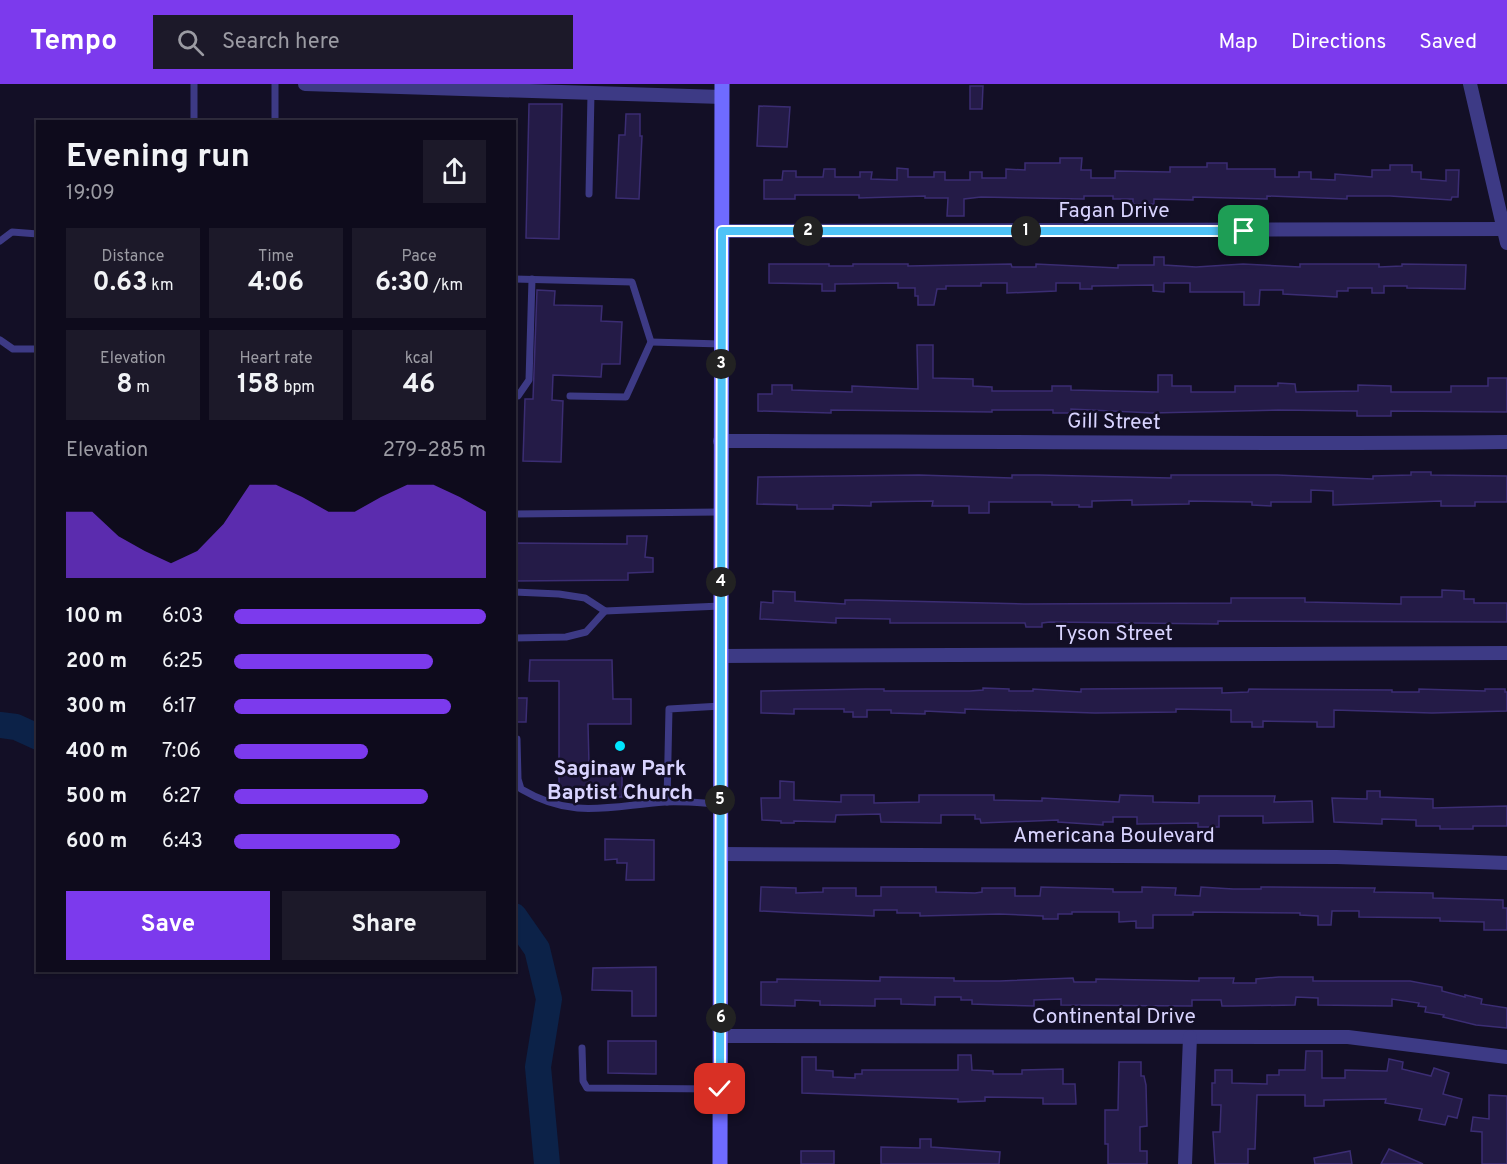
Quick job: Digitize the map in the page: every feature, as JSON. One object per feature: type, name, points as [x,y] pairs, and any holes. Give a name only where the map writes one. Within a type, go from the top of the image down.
[{"type":"main road","points":[[720,1164],[722,91]]},
{"type":"street","points":[[305,84],[549,88],[591,93],[662,90],[722,91]]},
{"type":"street","points":[[1470,84],[1506,234]]},
{"type":"street","name":"Fagan Drive","points":[[722,231],[1506,234]]},
{"type":"street","name":"Gill Street","points":[[720,441],[967,440],[1262,445],[1507,442]]},
{"type":"street","name":"Tyson Street","points":[[721,656],[1507,653]]},
{"type":"street","name":"Americana Boulevard","points":[[720,854],[1337,857],[1507,863]]},
{"type":"street","name":"Continental Drive","points":[[721,1036],[1348,1037],[1507,1057]]},
{"type":"street","points":[[1185,1164],[1190,1037]]},
{"type":"lane","points":[[194,84],[194,120]]},
{"type":"lane","points":[[275,84],[275,120]]},
{"type":"lane","points":[[589,194],[591,93]]},
{"type":"lane","points":[[0,241],[12,232],[36,234]]},
{"type":"lane","points":[[516,279],[632,282],[651,342],[626,397],[570,396]]},
{"type":"lane","points":[[516,396],[529,380],[532,279]]},
{"type":"lane","points":[[0,340],[13,349],[36,349]]},
{"type":"lane","points":[[651,342],[721,344]]},
{"type":"lane","points":[[516,514],[721,513]]},
{"type":"lane","points":[[516,592],[585,598],[605,611],[721,606]]},
{"type":"lane","points":[[516,638],[566,637],[586,632],[605,611]]},
{"type":"lane","points":[[667,802],[669,709],[721,706]]},
{"type":"lane","points":[[517,739],[518,779],[521,789],[540,801],[572,809],[618,809],[667,802],[720,804]]},
{"type":"lane","points":[[582,1048],[583,1081],[587,1089],[720,1089]]},
{"type":"building","points":[[970,86],[983,86],[982,109],[970,109]]},
{"type":"building","points":[[529,104],[562,104],[559,239],[526,238]]},
{"type":"building","points":[[759,106],[790,107],[787,147],[757,146]]},
{"type":"building","points":[[626,114],[640,114],[640,136],[642,136],[639,199],[616,198],[619,135],[625,135]]},
{"type":"building","points":[[1060,158],[1082,158],[1081,170],[1091,170],[1091,178],[1115,178],[1115,171],[1170,172],[1170,167],[1207,167],[1207,163],[1227,163],[1227,169],[1275,169],[1275,177],[1299,177],[1299,172],[1311,172],[1311,179],[1335,180],[1335,174],[1372,177],[1372,170],[1390,170],[1390,165],[1412,165],[1412,172],[1421,172],[1421,179],[1446,181],[1446,170],[1459,170],[1458,197],[1452,197],[1451,200],[1390,196],[1347,196],[1347,199],[1267,196],[1267,199],[1193,197],[1193,200],[1154,199],[1154,204],[1133,204],[1133,199],[1113,199],[1113,196],[1084,196],[1084,199],[981,197],[964,199],[964,216],[947,216],[948,198],[925,198],[925,196],[859,198],[859,195],[795,195],[795,199],[764,199],[764,180],[782,180],[783,171],[796,171],[796,177],[823,177],[824,169],[835,169],[835,177],[860,177],[860,172],[872,172],[871,179],[897,180],[897,168],[908,169],[908,177],[934,177],[934,172],[945,172],[945,180],[970,180],[970,172],[982,172],[982,178],[1006,178],[1006,169],[1025,170],[1025,163],[1060,163]]},
{"type":"building","points":[[1154,257],[1164,257],[1164,265],[1196,267],[1243,264],[1300,267],[1300,264],[1379,264],[1379,267],[1402,266],[1402,264],[1466,265],[1465,289],[1384,286],[1384,293],[1372,293],[1372,288],[1348,288],[1348,291],[1337,291],[1337,297],[1283,294],[1283,290],[1260,290],[1259,305],[1244,305],[1244,292],[1190,292],[1190,283],[1164,283],[1164,292],[1153,291],[1153,285],[1092,286],[1092,289],[1080,289],[1080,283],[1056,283],[1056,291],[1007,293],[1007,283],[981,283],[981,286],[946,286],[946,289],[937,289],[934,305],[918,305],[915,288],[898,288],[898,283],[835,284],[835,291],[822,291],[822,284],[769,283],[769,264],[853,266],[853,264],[908,264],[908,266],[1011,264],[1012,267],[1036,267],[1036,264],[1118,268],[1118,265],[1154,265]]},
{"type":"building","points":[[537,290],[555,291],[554,305],[602,306],[601,321],[622,322],[620,364],[602,364],[601,377],[553,375],[552,400],[563,401],[561,462],[523,461],[525,399],[533,399]]},
{"type":"building","points":[[917,345],[933,345],[933,378],[973,379],[973,386],[992,387],[992,391],[1052,391],[1052,386],[1071,386],[1071,390],[1158,392],[1158,375],[1172,375],[1172,386],[1191,386],[1191,392],[1235,392],[1235,386],[1278,386],[1278,383],[1295,384],[1296,392],[1358,391],[1358,385],[1391,386],[1391,392],[1451,392],[1451,386],[1488,386],[1488,378],[1507,378],[1507,412],[1391,411],[1391,416],[1357,416],[1357,411],[1278,410],[1152,413],[1071,409],[1071,413],[1053,413],[1053,410],[992,410],[992,412],[831,410],[831,413],[758,411],[758,394],[772,394],[772,385],[792,385],[792,390],[852,392],[852,386],[918,389]]},
{"type":"building","points":[[1411,472],[1431,472],[1431,475],[1507,476],[1507,502],[1475,502],[1475,506],[1441,506],[1441,501],[1333,505],[1333,491],[1311,490],[1311,502],[1271,502],[1271,506],[1252,505],[1252,502],[1189,501],[1189,504],[1132,505],[1132,500],[1092,501],[1092,507],[1052,505],[1052,502],[989,502],[989,513],[969,513],[969,506],[932,506],[933,501],[871,502],[871,506],[833,505],[833,509],[797,509],[797,505],[757,504],[758,477],[919,475],[1012,478],[1012,475],[1038,475],[1171,478],[1171,475],[1277,475],[1373,479],[1373,476],[1411,475]]},
{"type":"building","points":[[627,536],[647,536],[645,557],[653,558],[653,572],[628,573],[628,580],[516,581],[516,543],[627,544]]},
{"type":"building","points":[[1442,590],[1464,591],[1464,599],[1474,599],[1474,603],[1507,603],[1507,622],[1218,621],[1218,624],[1050,622],[1042,623],[1042,627],[1026,627],[1025,623],[890,623],[890,619],[836,618],[836,623],[760,619],[761,602],[773,603],[773,591],[795,592],[795,601],[845,604],[845,600],[1024,604],[1231,603],[1231,598],[1305,598],[1305,602],[1401,604],[1401,597],[1442,597]]},
{"type":"building","points":[[530,660],[612,660],[613,699],[631,699],[631,724],[588,724],[589,764],[622,764],[622,797],[559,796],[559,681],[529,681]]},
{"type":"building","points":[[983,688],[1009,689],[1009,691],[1033,691],[1033,689],[1081,692],[1081,689],[1222,688],[1222,693],[1248,692],[1249,689],[1419,692],[1419,689],[1485,691],[1485,689],[1505,689],[1507,711],[1432,713],[1334,710],[1334,727],[1317,727],[1317,722],[1263,721],[1263,727],[1252,727],[1252,722],[1231,722],[1231,710],[1176,709],[1176,712],[1095,713],[965,709],[965,713],[925,711],[925,714],[867,710],[867,717],[853,717],[853,712],[844,712],[844,709],[794,709],[794,714],[761,713],[761,691],[884,689],[884,691],[970,691],[983,690]]},
{"type":"building","points":[[516,698],[527,698],[526,722],[516,722]]},
{"type":"building","points":[[780,781],[794,782],[794,800],[841,802],[841,795],[874,795],[874,803],[919,802],[919,795],[994,795],[994,800],[1042,801],[1042,798],[1119,802],[1120,795],[1153,796],[1153,802],[1199,803],[1199,796],[1275,796],[1274,802],[1312,801],[1313,822],[1263,823],[1263,816],[1219,816],[1219,827],[1198,827],[1198,823],[1137,824],[1137,817],[1113,817],[1113,822],[1103,822],[1103,825],[1058,822],[1058,820],[981,823],[980,819],[975,819],[975,815],[941,815],[941,823],[881,822],[880,814],[836,815],[835,822],[781,823],[781,821],[762,820],[761,798],[780,798]]},
{"type":"building","points":[[1367,791],[1380,791],[1380,797],[1433,799],[1433,808],[1507,806],[1507,826],[1440,829],[1440,826],[1416,826],[1416,820],[1382,819],[1382,824],[1334,822],[1332,798],[1367,799]]},
{"type":"building","points":[[605,839],[654,840],[654,880],[626,880],[627,863],[617,863],[617,859],[605,860]]},
{"type":"building","points":[[761,887],[796,888],[796,893],[823,892],[823,888],[856,888],[856,896],[881,896],[881,887],[936,887],[936,892],[975,893],[982,892],[982,888],[1015,888],[1015,896],[1040,896],[1041,887],[1113,889],[1113,892],[1142,892],[1142,887],[1176,888],[1175,895],[1200,896],[1201,887],[1233,889],[1261,889],[1261,887],[1375,888],[1374,892],[1433,893],[1433,898],[1503,900],[1503,908],[1507,908],[1507,930],[1484,930],[1484,922],[1440,921],[1440,918],[1359,917],[1359,911],[1332,911],[1331,925],[1318,925],[1318,916],[1300,915],[1300,913],[1193,912],[1193,915],[1153,915],[1153,928],[1136,928],[1136,921],[1119,922],[1119,912],[1072,912],[1072,914],[1058,914],[1058,919],[1043,919],[1043,916],[999,914],[920,916],[920,913],[897,913],[897,910],[874,910],[874,916],[760,911]]},
{"type":"building","points":[[656,967],[656,1016],[632,1016],[632,991],[592,990],[593,968]]},
{"type":"building","points":[[880,977],[954,978],[954,981],[1073,978],[1074,982],[1096,982],[1096,979],[1199,981],[1199,978],[1234,978],[1233,983],[1256,983],[1256,979],[1279,977],[1313,977],[1313,981],[1410,981],[1442,987],[1442,991],[1465,997],[1465,995],[1482,999],[1481,1004],[1507,1008],[1507,1028],[1476,1025],[1443,1017],[1444,1015],[1425,1012],[1426,1007],[1418,1006],[1419,1003],[1392,999],[1392,1006],[1318,1005],[1318,998],[1296,997],[1295,1005],[1233,1006],[1222,1006],[1221,1000],[1192,1000],[1192,1006],[1061,1005],[1061,999],[1034,1000],[1034,1006],[999,1005],[972,1004],[972,1000],[961,1000],[961,997],[935,997],[935,1005],[901,1004],[901,999],[875,999],[875,1006],[820,1005],[820,1001],[795,1000],[795,1006],[761,1005],[761,982],[777,982],[777,979],[880,981]]},
{"type":"building","points":[[608,1041],[656,1041],[656,1074],[608,1073]]},
{"type":"building","points":[[1306,1051],[1322,1051],[1322,1078],[1345,1078],[1345,1070],[1387,1071],[1389,1059],[1403,1062],[1402,1069],[1431,1076],[1434,1068],[1449,1073],[1443,1094],[1462,1099],[1457,1118],[1448,1116],[1445,1125],[1419,1120],[1422,1109],[1385,1103],[1386,1099],[1324,1100],[1324,1106],[1305,1106],[1305,1095],[1257,1095],[1255,1149],[1248,1149],[1248,1164],[1215,1164],[1213,1132],[1220,1132],[1221,1105],[1212,1105],[1212,1083],[1215,1083],[1215,1070],[1232,1070],[1232,1083],[1267,1084],[1267,1075],[1279,1075],[1279,1070],[1305,1070]]},
{"type":"building","points":[[958,1055],[971,1055],[972,1070],[993,1071],[993,1074],[1022,1074],[1022,1070],[1063,1069],[1063,1084],[1075,1084],[1076,1104],[1043,1104],[1043,1098],[985,1097],[985,1101],[958,1102],[958,1099],[802,1093],[802,1057],[816,1057],[816,1070],[833,1071],[833,1077],[855,1078],[855,1074],[862,1074],[862,1070],[958,1070]]},
{"type":"building","points":[[1119,1062],[1141,1062],[1141,1076],[1144,1076],[1146,1085],[1147,1126],[1140,1127],[1140,1151],[1147,1151],[1147,1164],[1108,1164],[1108,1144],[1105,1144],[1105,1110],[1118,1110]]},
{"type":"building","points":[[1489,1095],[1507,1096],[1507,1164],[1482,1164],[1482,1132],[1471,1131],[1473,1117],[1489,1119]]},
{"type":"building","points":[[920,1139],[931,1139],[931,1147],[1000,1152],[999,1164],[881,1164],[881,1147],[920,1148]]},
{"type":"building","points":[[1389,1149],[1423,1164],[1381,1164]]},
{"type":"building","points":[[801,1151],[834,1151],[834,1164],[801,1164]]},
{"type":"building","points":[[1350,1151],[1352,1164],[1315,1164],[1314,1158]]},
{"type":"waterway","points":[[0,725],[16,727],[36,736]]},
{"type":"waterway","points":[[516,919],[537,949],[549,999],[538,1067],[547,1164]]},
{"type":"place","name":"Saginaw Park Baptist Church","points":[[620,746]]},
{"type":"route","points":[[720,1089],[722,231],[1244,231]]}]
